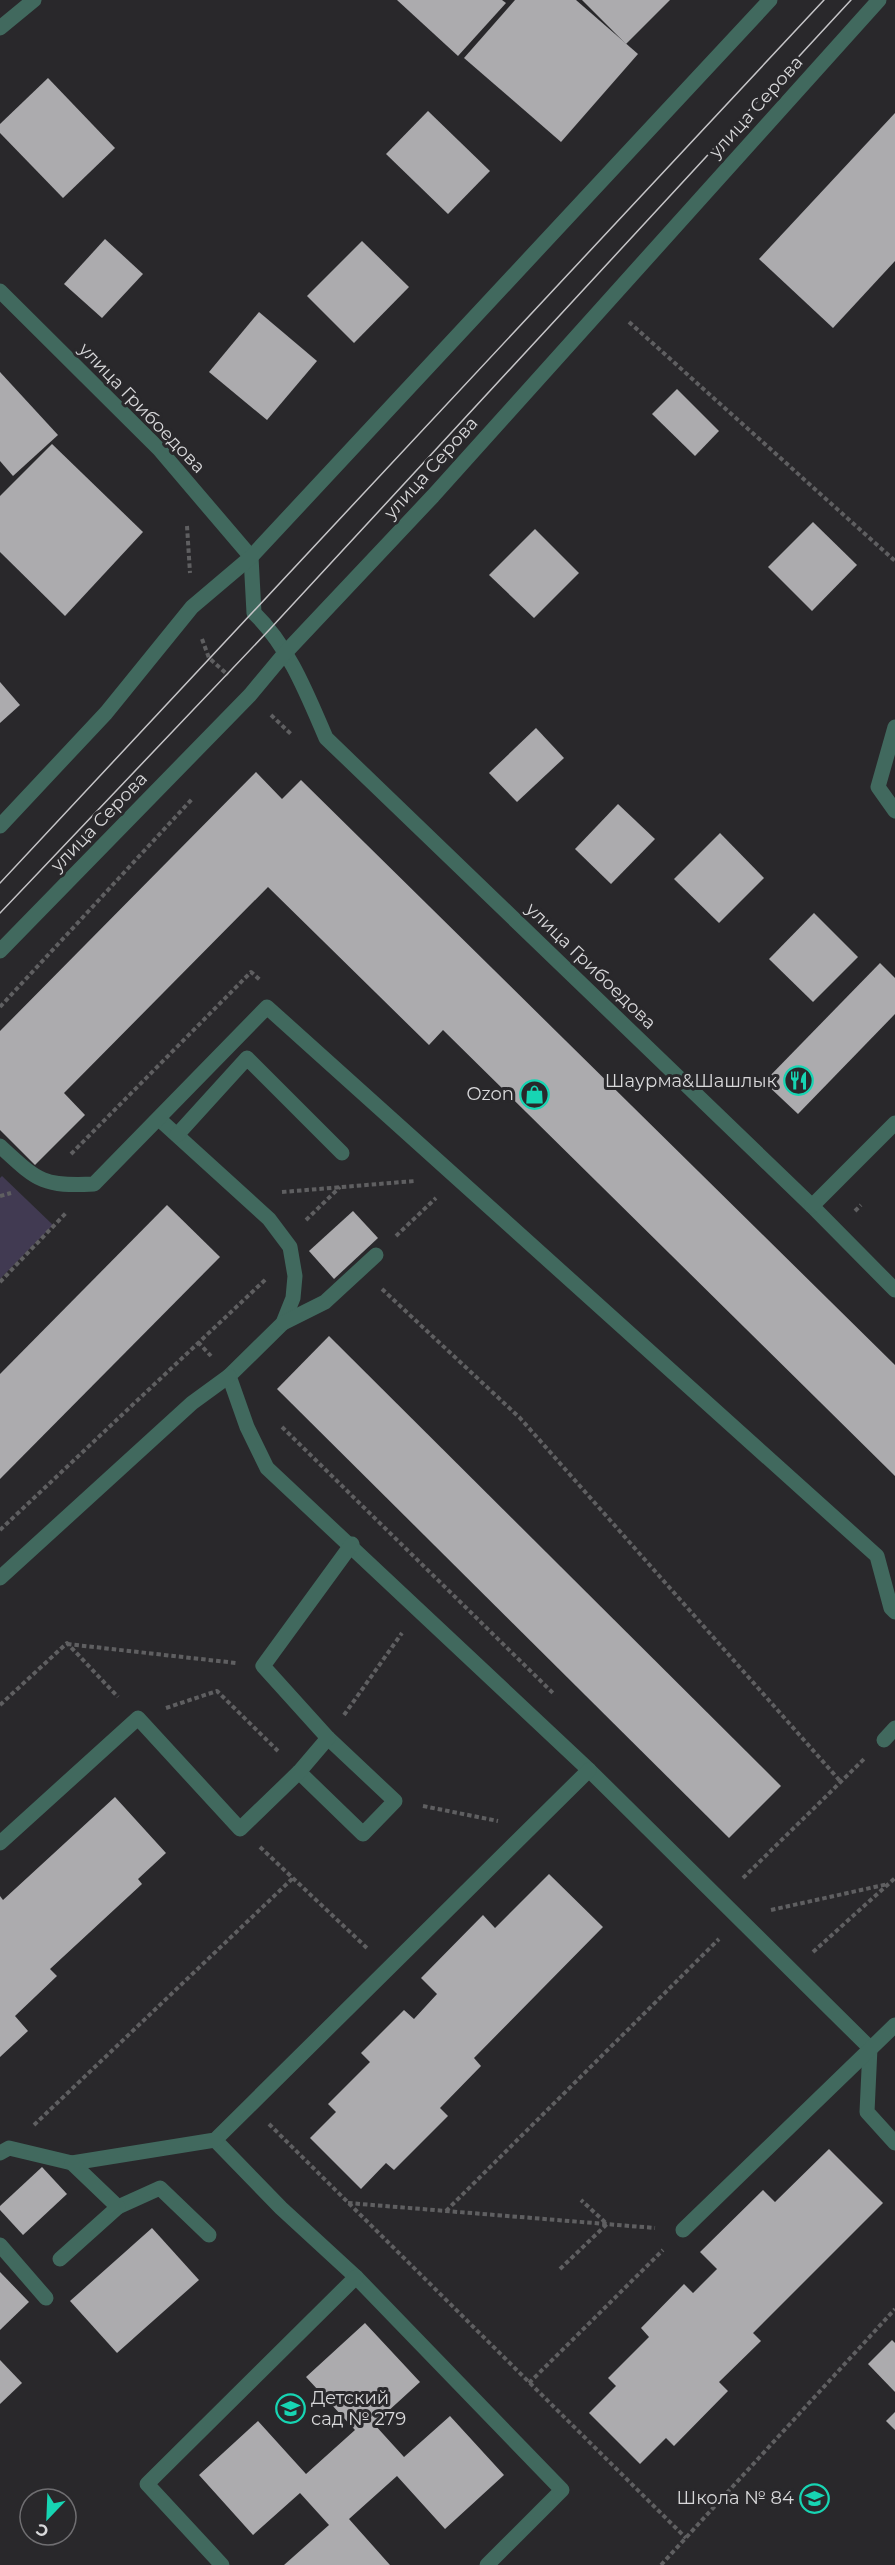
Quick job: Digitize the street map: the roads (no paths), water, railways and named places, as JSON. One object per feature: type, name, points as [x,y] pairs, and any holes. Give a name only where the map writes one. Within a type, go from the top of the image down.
[{"type":"street","points":[[0,28],[34,0]]},
{"type":"street","points":[[0,826],[106,712],[192,607],[251,557],[770,0]]},
{"type":"street","name":"улица Серова","points":[[0,951],[250,696],[285,653],[433,496],[879,0]]},
{"type":"street","name":"улица Грибоедова","points":[[0,291],[159,449],[251,557],[254,614],[270,629],[285,653],[326,738],[812,1206],[895,1290]]},
{"type":"street","points":[[895,727],[878,787],[895,812]]},
{"type":"street","points":[[0,1146],[43,1182],[64,1186],[94,1184],[267,1007],[877,1556],[891,1608],[895,1612]]},
{"type":"street","points":[[177,1135],[247,1058],[342,1153]]},
{"type":"street","points":[[159,1119],[269,1219],[290,1247],[295,1276],[293,1298],[283,1323]]},
{"type":"street","points":[[812,1206],[895,1124]]},
{"type":"street","points":[[0,1578],[192,1403],[229,1376],[283,1323],[325,1302],[375,1255]]},
{"type":"street","points":[[229,1376],[247,1428],[267,1468],[351,1544],[589,1770],[870,2048],[867,2112],[895,2143]]},
{"type":"street","points":[[299,1772],[363,1834],[395,1801],[328,1738],[263,1666],[351,1544]]},
{"type":"street","points":[[0,1843],[138,1718],[240,1829],[299,1772],[328,1738]]},
{"type":"street","points":[[884,1740],[895,1728]]},
{"type":"street","points":[[5,2151],[72,2163],[215,2140],[589,1770]]},
{"type":"street","points":[[683,2230],[895,2025]]},
{"type":"street","points":[[215,2140],[281,2208],[356,2277],[562,2490],[487,2565]]},
{"type":"street","points":[[72,2163],[118,2207]]},
{"type":"street","points":[[60,2259],[118,2207],[159,2188],[209,2235]]},
{"type":"street","points":[[0,2245],[46,2298]]},
{"type":"street","points":[[222,2565],[147,2484],[356,2277]]},
{"type":"tram line","points":[[0,883],[824,0]]},
{"type":"tram line","points":[[0,913],[270,629],[851,0]]},
{"type":"place","name":"Шаурма&Шашлык","points":[[798,1081]]},
{"type":"place","name":"Ozon","points":[[535,1094]]},
{"type":"place","name":"Детский сад № 279","points":[[290,2408]]},
{"type":"place","name":"Школа № 84","points":[[815,2498]]}]
